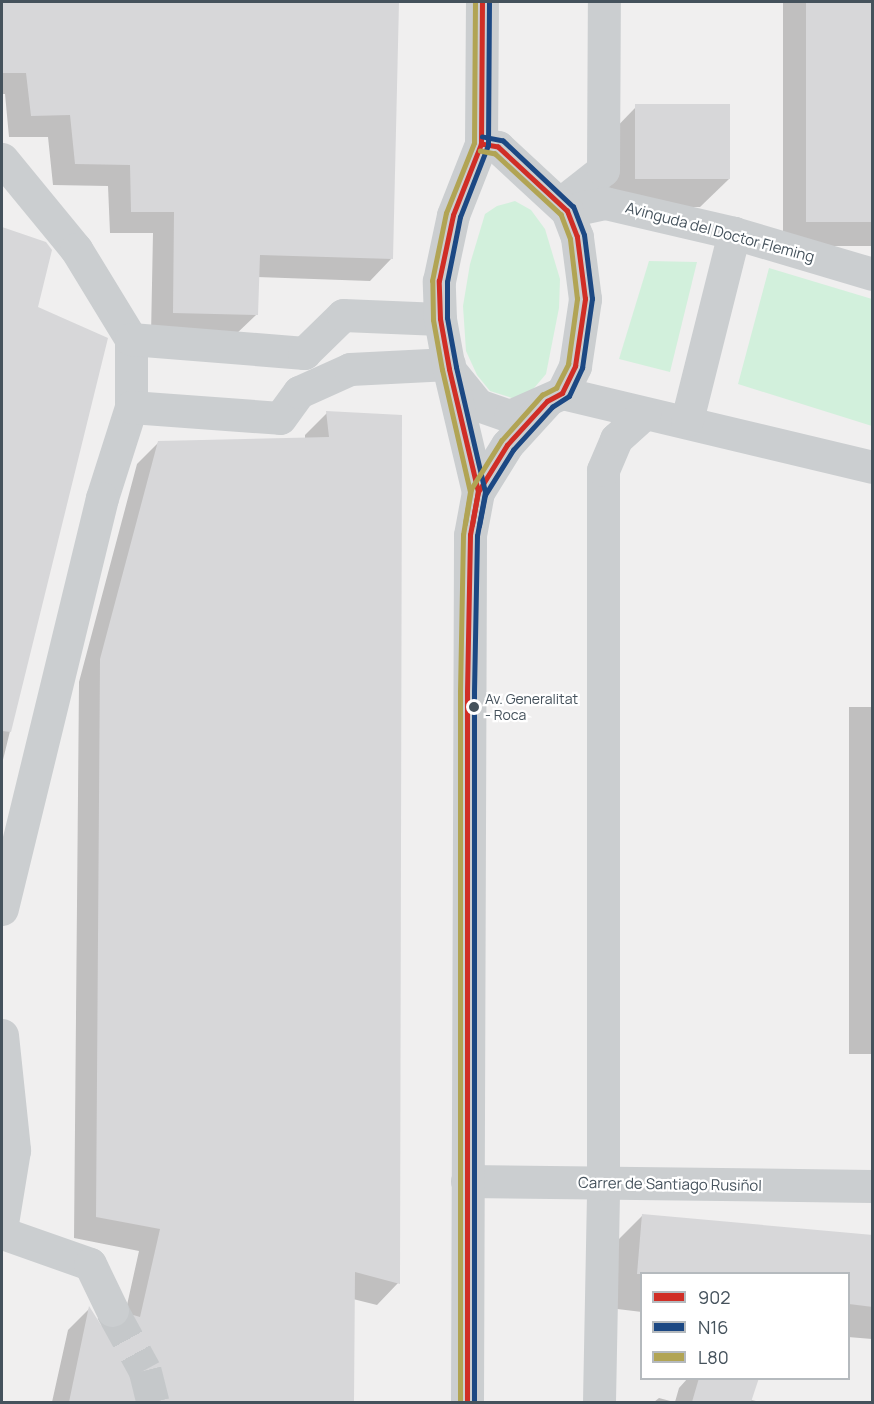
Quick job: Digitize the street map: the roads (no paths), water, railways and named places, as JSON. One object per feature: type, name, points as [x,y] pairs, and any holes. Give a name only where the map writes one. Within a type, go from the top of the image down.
[{"type":"street","points":[[468,1402],[467,692],[471,535],[478,492],[440,319],[439,281],[453,215],[481,144],[482,2]]},
{"type":"street","points":[[564,207],[603,170],[604,2]]},
{"type":"street","points":[[478,492],[507,445],[555,397],[575,366],[585,299],[577,237],[564,207],[498,147],[481,144]]},
{"type":"street","points":[[2,159],[76,249],[131,339],[131,407],[102,498],[2,909]]},
{"type":"street","points":[[453,215],[481,178],[511,172],[535,181]]},
{"type":"street","name":"Avinguda del Doctor Fleming","points":[[564,207],[605,203],[734,232],[873,274]]},
{"type":"street","points":[[687,420],[734,232]]},
{"type":"street","points":[[131,339],[304,353],[344,315],[440,319]]},
{"type":"street","points":[[131,407],[280,418],[299,392],[350,369],[449,367]]},
{"type":"street","points":[[449,367],[477,405],[510,416],[555,397],[687,420],[873,466]]},
{"type":"street","points":[[599,1402],[603,1184],[603,470],[616,439],[644,414]]},
{"type":"street","points":[[2,1035],[14,1150],[2,1223]]},
{"type":"street","name":"Carrer de Santiago Rusiñol","points":[[467,1181],[873,1186]]},
{"type":"street","points":[[2,1233],[90,1264],[112,1310]]},
{"type":"tunnel","points":[[112,1310],[145,1370],[153,1402]]},
{"type":"place","name":"Av. Generalitat - Roca","points":[[474,707]]}]
